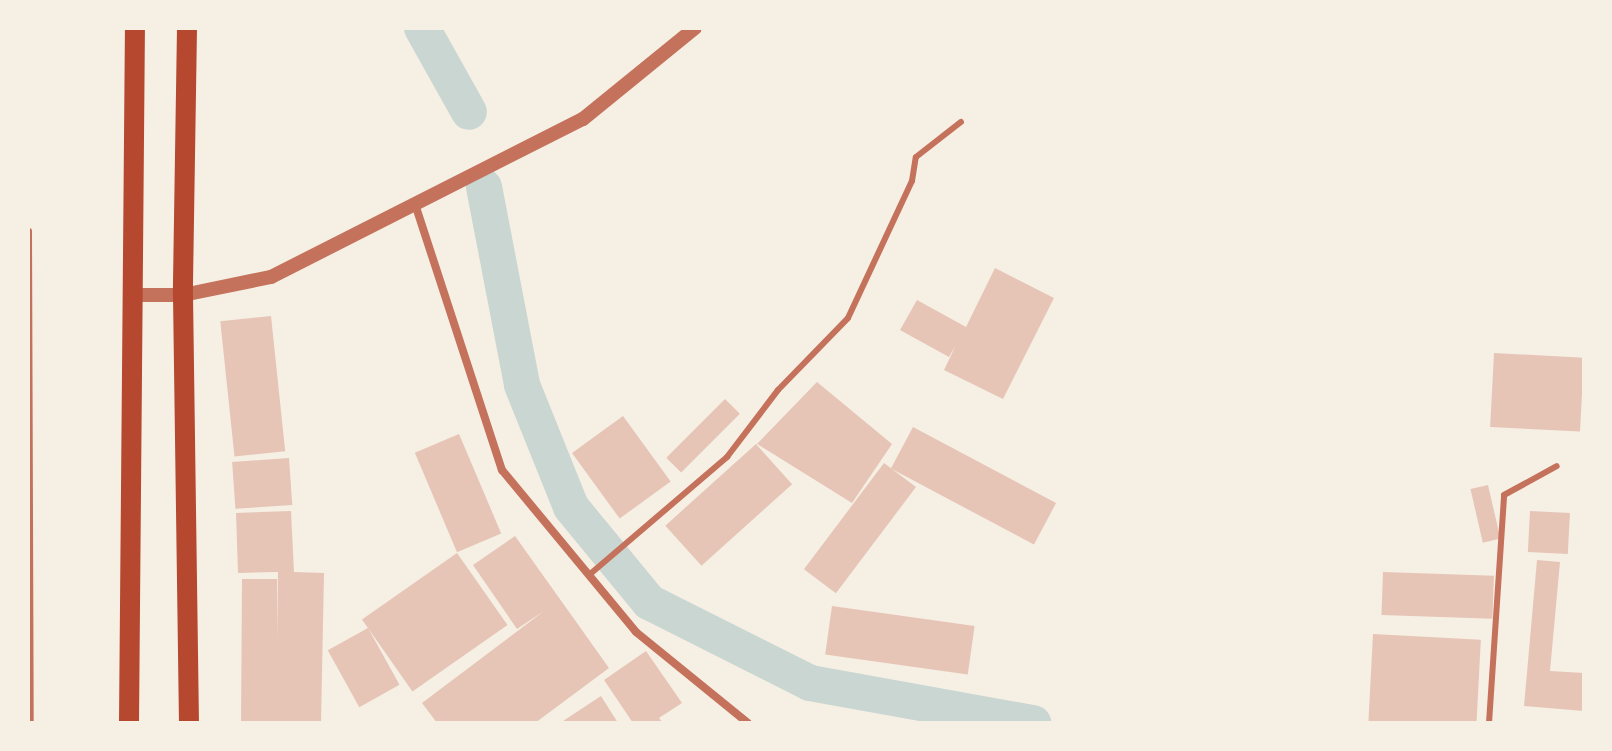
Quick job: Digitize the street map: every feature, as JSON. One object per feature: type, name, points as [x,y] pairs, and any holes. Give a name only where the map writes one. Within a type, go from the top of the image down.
[{"type":"main road","points":[[129,723],[135,28]]},
{"type":"main road","points":[[187,28],[183,295],[189,723]]},
{"type":"street","points":[[134,295],[183,295],[271,277],[583,119],[695,28]]},
{"type":"street","points":[[415,202],[502,470],[636,632],[748,723]]},
{"type":"lane","points":[[589,575],[727,457],[778,390],[848,318],[912,181],[916,157],[961,122]]},
{"type":"lane","points":[[29,231],[31,723]]},
{"type":"lane","points":[[1489,723],[1504,495],[1557,466]]},
{"type":"building","points":[[995,268],[1054,298],[1003,399],[944,370],[956,345],[949,357],[900,330],[917,300],[966,327]]},
{"type":"building","points":[[271,316],[285,451],[234,457],[220,321]]},
{"type":"building","points":[[1494,353],[1584,358],[1580,432],[1490,427]]},
{"type":"building","points":[[817,382],[892,444],[852,503],[757,444]]},
{"type":"building","points":[[725,399],[740,414],[681,473],[666,458]]},
{"type":"building","points":[[623,416],[671,482],[620,519],[572,453]]},
{"type":"building","points":[[913,427],[1056,503],[1034,545],[891,468]]},
{"type":"building","points":[[459,434],[501,533],[457,552],[415,453]]},
{"type":"building","points":[[756,444],[792,484],[701,566],[665,526]]},
{"type":"building","points":[[289,458],[292,505],[235,509],[232,462]]},
{"type":"building","points":[[884,463],[916,487],[836,593],[804,569]]},
{"type":"building","points":[[1488,485],[1500,539],[1483,543],[1470,489]]},
{"type":"building","points":[[291,511],[294,572],[324,573],[321,723],[241,723],[242,579],[277,579],[277,640],[278,572],[238,573],[236,513]]},
{"type":"building","points":[[1530,511],[1570,513],[1568,554],[1528,552]]},
{"type":"building","points":[[515,536],[609,668],[535,723],[437,723],[422,703],[544,611],[517,629],[473,565]]},
{"type":"building","points":[[457,553],[507,625],[412,692],[362,620]]},
{"type":"building","points":[[1537,560],[1560,562],[1550,671],[1584,673],[1584,711],[1524,706]]},
{"type":"building","points":[[1383,572],[1494,576],[1492,619],[1381,615]]},
{"type":"building","points":[[832,606],[975,626],[968,675],[825,655]]},
{"type":"building","points":[[368,628],[400,685],[359,707],[328,650]]},
{"type":"building","points":[[1373,634],[1481,640],[1476,723],[1368,722]]},
{"type":"building","points":[[646,651],[682,703],[659,718],[663,723],[633,723],[604,680]]},
{"type":"building","points":[[601,696],[618,723],[560,723]]},
{"type":"waterway","points":[[422,28],[469,112]]},
{"type":"waterway","points":[[484,187],[522,385],[571,507],[649,602],[810,683],[1033,723]]}]
